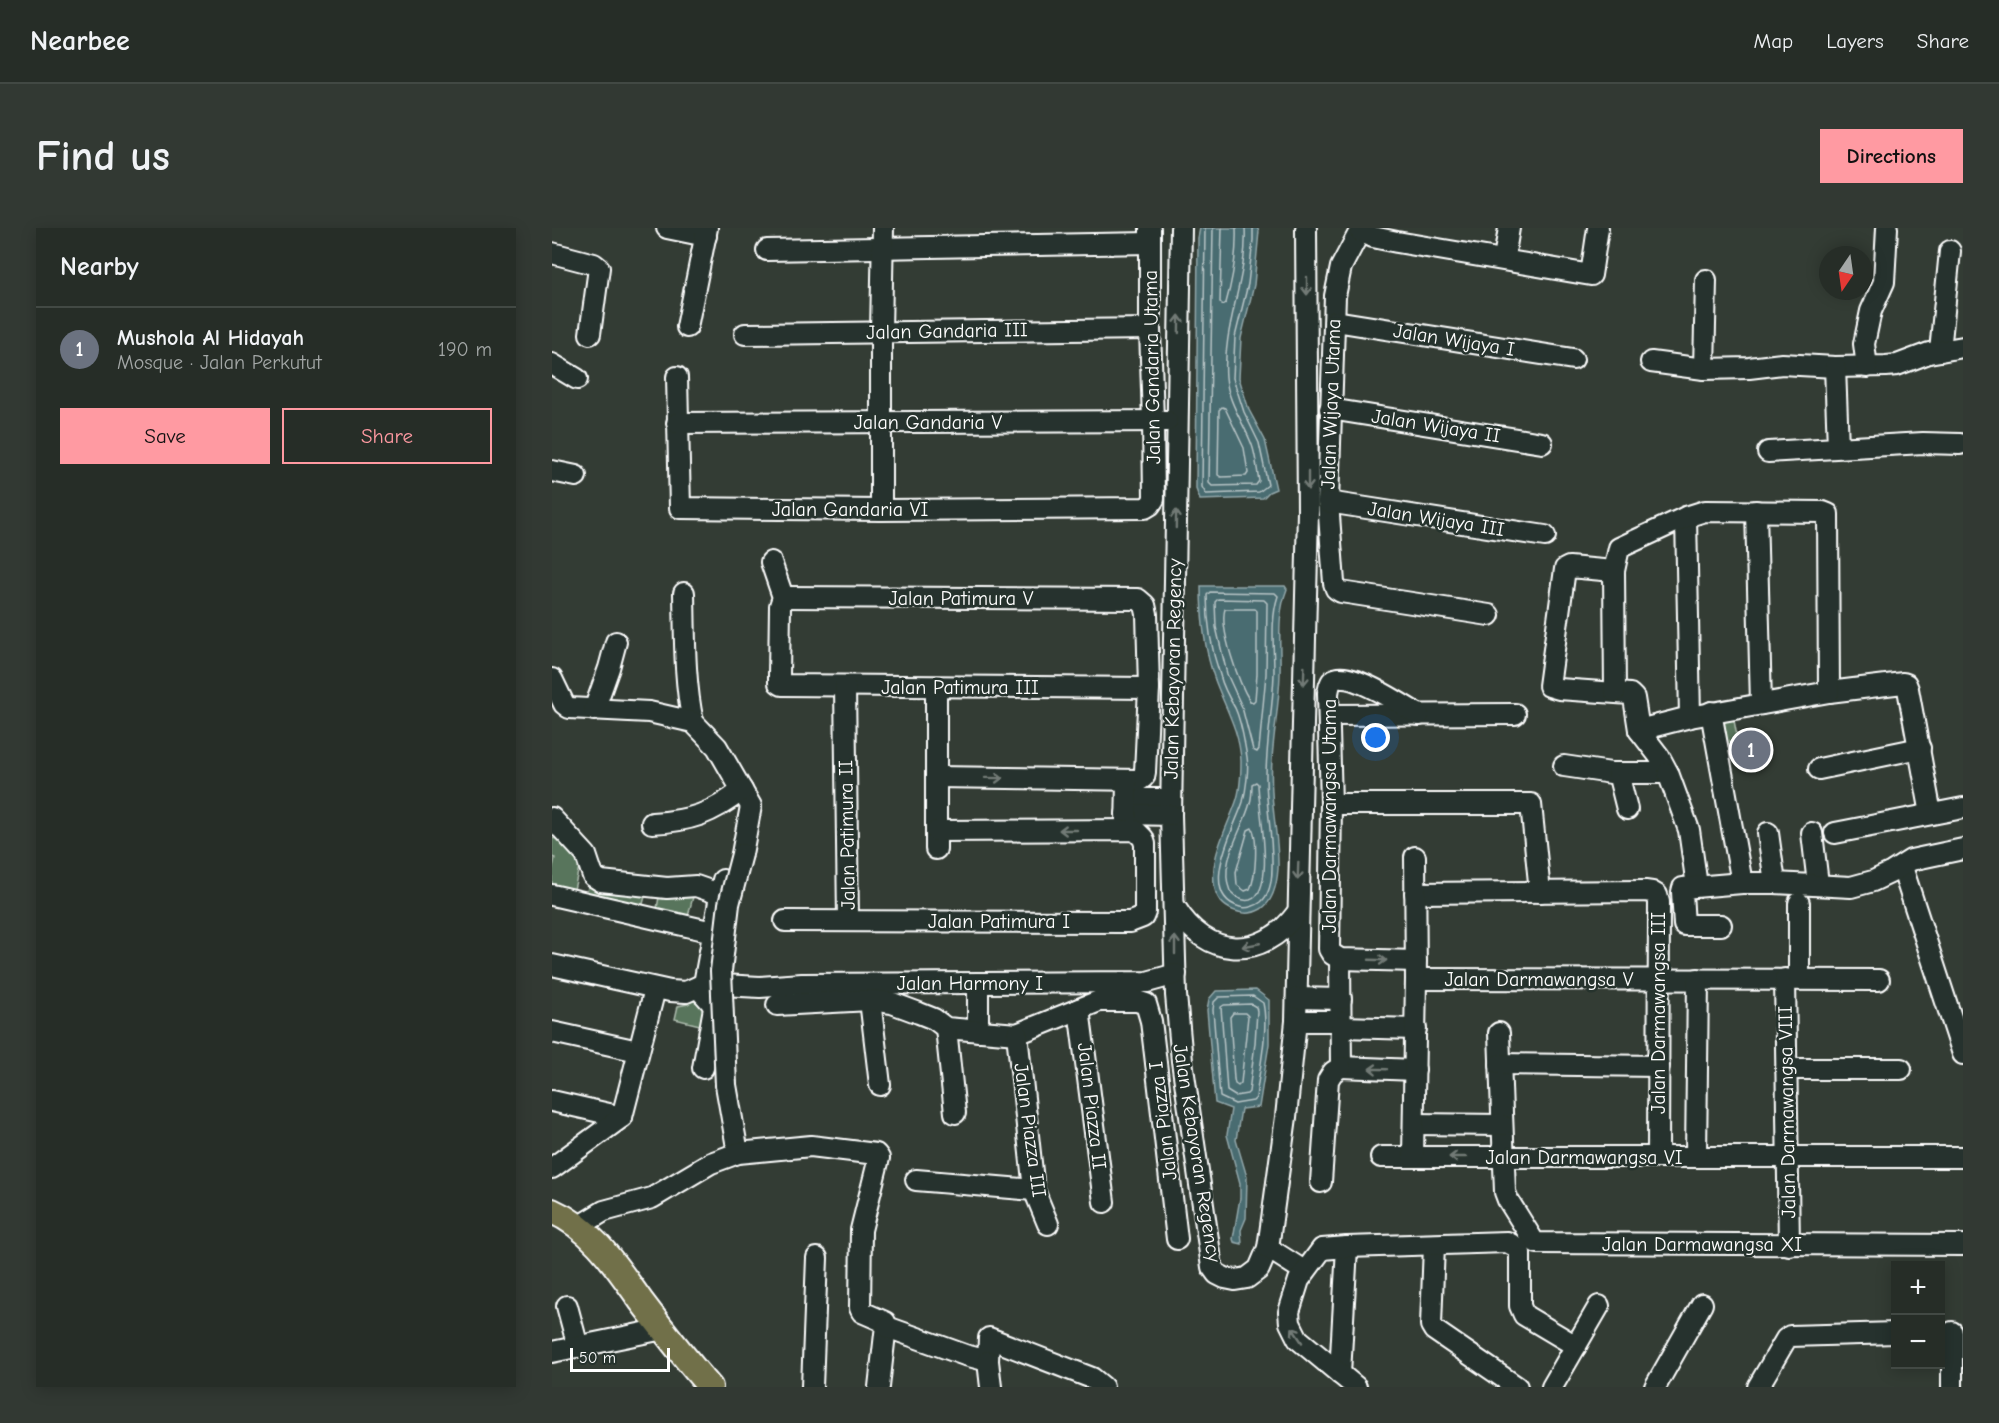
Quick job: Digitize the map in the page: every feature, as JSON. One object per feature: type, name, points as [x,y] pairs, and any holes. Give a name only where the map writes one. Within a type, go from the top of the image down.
[{"type":"main road","points":[[552,1211],[598,1243],[705,1385]]},
{"type":"street","points":[[667,228],[706,232],[687,327]]},
{"type":"street","name":"Jalan Kebayoran Regency","points":[[1181,228],[1171,807],[1176,995],[1182,1061],[1212,1267],[1224,1278],[1235,1280],[1254,1274],[1266,1253]]},
{"type":"street","points":[[1301,1276],[1266,1253],[1286,1117],[1297,998],[1297,913],[1308,511],[1306,228]]},
{"type":"street","points":[[1504,259],[1509,228]]},
{"type":"street","name":"Jalan Wijaya Utama","points":[[1489,615],[1341,592],[1336,589],[1328,502],[1335,296],[1341,267],[1360,229],[1373,237],[1397,242],[1591,274],[1598,228]]},
{"type":"street","points":[[1867,367],[1864,344],[1871,311],[1884,282],[1887,228]]},
{"type":"street","points":[[767,250],[883,238],[1150,235]]},
{"type":"street","name":"Jalan Gandaria Utama","points":[[1150,235],[1154,499],[1150,505]]},
{"type":"street","points":[[881,510],[880,332],[883,238]]},
{"type":"street","points":[[1940,351],[1950,250]]},
{"type":"street","points":[[552,253],[594,264],[599,268],[590,334]]},
{"type":"street","points":[[1704,369],[1706,280]]},
{"type":"street","name":"Jalan Wijaya I","points":[[1335,321],[1573,359]]},
{"type":"street","name":"Jalan Gandaria III","points":[[745,334],[1150,329]]},
{"type":"street","points":[[1650,362],[1704,369],[1782,364],[1867,367],[1897,365],[1940,351],[1963,348]]},
{"type":"street","points":[[552,364],[577,379]]},
{"type":"street","points":[[1834,367],[1838,447]]},
{"type":"street","name":"Jalan Gandaria VI","points":[[677,377],[680,508],[881,510],[1145,508],[1150,505]]},
{"type":"street","name":"Jalan Wijaya II","points":[[1330,409],[1542,443]]},
{"type":"street","name":"Jalan Gandaria V","points":[[677,423],[1178,422]]},
{"type":"street","points":[[1768,452],[1923,443],[1960,444]]},
{"type":"street","points":[[552,471],[576,476]]},
{"type":"street","name":"Jalan Wijaya III","points":[[1328,502],[1545,536]]},
{"type":"street","points":[[1615,692],[1614,572],[1620,548],[1686,517],[1705,511],[1756,511],[1828,514],[1829,692]]},
{"type":"street","points":[[1756,511],[1761,704]]},
{"type":"street","points":[[1686,517],[1690,717]]},
{"type":"street","points":[[771,562],[783,597]]},
{"type":"street","points":[[1614,572],[1569,567],[1565,569],[1549,684],[1556,689],[1632,695],[1639,730],[1659,756],[1668,773],[1689,830],[1697,886]]},
{"type":"street","points":[[684,593],[685,661],[693,722],[717,747],[751,806],[729,904],[721,971],[726,1085],[738,1153]]},
{"type":"street","name":"Jalan Patimura V","points":[[783,597],[1138,599],[1145,605],[1147,614],[1149,688]]},
{"type":"street","name":"Jalan Patimura III","points":[[783,597],[780,606],[779,676],[779,683],[782,685],[1149,688]]},
{"type":"street","points":[[594,710],[616,642]]},
{"type":"street","name":"Jalan Darmawangsa Utama","points":[[1321,1182],[1329,1080],[1333,1072],[1341,1067],[1340,958],[1332,954],[1329,949],[1331,804],[1329,686],[1334,679],[1353,678],[1419,715]]},
{"type":"street","points":[[552,679],[564,704],[569,708],[649,712],[693,722]]},
{"type":"street","points":[[1639,730],[1711,712],[1829,692],[1898,683],[1906,684],[1931,814]]},
{"type":"street","name":"Jalan Patimura II","points":[[785,921],[848,920],[845,686]]},
{"type":"street","points":[[936,687],[936,840],[1127,806]]},
{"type":"street","points":[[1127,806],[1140,780],[1144,777],[1149,688]]},
{"type":"street","points":[[1711,712],[1742,883]]},
{"type":"street","points":[[1329,715],[1515,714]]},
{"type":"street","points":[[1819,769],[1920,748]]},
{"type":"street","points":[[1564,766],[1618,773],[1668,773]]},
{"type":"street","points":[[1618,773],[1628,809]]},
{"type":"street","points":[[936,777],[1127,806],[1171,807]]},
{"type":"street","points":[[652,823],[684,820],[706,814],[725,804],[742,790]]},
{"type":"street","points":[[1331,804],[1531,804],[1540,892]]},
{"type":"street","name":"Jalan Patimura I","points":[[848,920],[1130,922],[1141,919],[1145,912],[1146,844],[1135,830],[1127,806]]},
{"type":"street","points":[[1835,833],[1963,808]]},
{"type":"street","points":[[552,818],[586,855],[592,876],[601,881],[667,888],[721,887],[703,993],[714,1008],[703,1068]]},
{"type":"street","points":[[1768,833],[1775,883]]},
{"type":"street","points":[[1812,833],[1818,884]]},
{"type":"street","points":[[1720,925],[1684,925],[1682,890],[1686,887],[1742,883],[1851,887],[1862,885],[1902,867],[1911,860],[1963,849]]},
{"type":"street","points":[[1413,1157],[1416,1029],[1414,857]]},
{"type":"street","points":[[1902,867],[1963,1054]]},
{"type":"street","points":[[580,902],[585,879]]},
{"type":"street","name":"Jalan Darmawangsa III","points":[[1415,893],[1652,891],[1657,896],[1659,902],[1658,1157]]},
{"type":"street","points":[[644,917],[650,893]]},
{"type":"street","points":[[552,896],[713,932]]},
{"type":"street","name":"Jalan Darmawangsa VIII","points":[[1789,1245],[1786,1069],[1799,903]]},
{"type":"street","points":[[1175,907],[1184,921],[1203,937],[1226,946],[1243,947],[1259,944],[1274,937],[1287,927],[1297,913]]},
{"type":"street","name":"Jalan Darmawangsa V","points":[[1340,958],[1416,970],[1659,979],[1879,980]]},
{"type":"street","name":"Jalan Harmony I","points":[[552,965],[655,989],[686,992],[704,984],[740,985],[754,978],[782,979],[794,984],[1147,982],[1176,974]]},
{"type":"street","points":[[1696,1157],[1698,979]]},
{"type":"street","name":"Jalan Harmony I","points":[[1147,982],[1176,995]]},
{"type":"street","points":[[978,983],[978,1031]]},
{"type":"street","points":[[552,1168],[622,1117],[655,989]]},
{"type":"street","points":[[1297,998],[1341,999]]},
{"type":"street","points":[[870,1000],[880,1085]]},
{"type":"street","points":[[777,1005],[870,1000],[919,1013],[934,1019],[946,1028],[1017,1034],[1079,1010]]},
{"type":"street","name":"Jalan Piazza I","points":[[1079,1010],[1099,1001],[1137,1001],[1146,1004],[1151,1021],[1177,1239]]},
{"type":"street","name":"Jalan Piazza II","points":[[1079,1010],[1104,1202]]},
{"type":"street","points":[[1296,1021],[1416,1029]]},
{"type":"street","points":[[946,1028],[955,1113]]},
{"type":"street","points":[[552,1032],[639,1051]]},
{"type":"street","points":[[1499,1033],[1503,1157]]},
{"type":"street","name":"Jalan Piazza III","points":[[1017,1034],[1034,1190],[1048,1224]]},
{"type":"street","points":[[1500,1064],[1659,1066]]},
{"type":"street","points":[[1341,1067],[1415,1070]]},
{"type":"street","points":[[1786,1069],[1901,1069]]},
{"type":"street","points":[[552,1101],[622,1117]]},
{"type":"street","name":"Jalan Darmawangsa VI","points":[[1414,1124],[1502,1125]]},
{"type":"street","points":[[578,1227],[604,1211],[652,1198],[711,1162],[738,1153],[811,1146],[872,1153],[878,1156],[861,1230],[861,1308],[862,1312],[885,1322],[879,1387]]},
{"type":"street","name":"Jalan Darmawangsa VI","points":[[1382,1157],[1963,1157]]},
{"type":"street","name":"Jalan Darmawangsa XI","points":[[1503,1157],[1508,1200],[1537,1243],[1963,1245]]},
{"type":"street","points":[[916,1180],[1034,1190]]},
{"type":"street","points":[[1356,1387],[1298,1340],[1290,1323],[1289,1312],[1301,1276],[1322,1250],[1347,1247],[1507,1242],[1518,1248],[1520,1253],[1521,1306],[1524,1315],[1576,1346]]},
{"type":"street","points":[[1434,1245],[1431,1325],[1434,1330],[1517,1387]]},
{"type":"street","points":[[1340,1374],[1347,1247]]},
{"type":"street","points":[[812,1387],[817,1258]]},
{"type":"street","points":[[1655,1387],[1702,1304]]},
{"type":"street","points":[[567,1306],[578,1347]]},
{"type":"street","points":[[1552,1387],[1599,1306]]},
{"type":"street","points":[[886,1327],[988,1361]]},
{"type":"street","points":[[552,1352],[663,1329]]},
{"type":"street","points":[[1952,1332],[1952,1387]]},
{"type":"street","points":[[1758,1387],[1790,1336],[1891,1333]]},
{"type":"street","points":[[991,1387],[988,1361],[989,1338],[1092,1378],[1103,1387]]},
{"type":"green space","points":[[1733,715],[1738,742],[1724,745],[1718,718]]},
{"type":"green space","points":[[552,838],[561,840],[581,858],[573,894],[552,889],[555,858],[552,857]]},
{"type":"green space","points":[[591,883],[646,893],[641,911],[587,894],[588,885]]},
{"type":"green space","points":[[694,893],[687,920],[656,914],[659,897]]},
{"type":"green space","points":[[689,999],[705,1006],[704,1026],[675,1019],[678,1006],[688,1004]]},
{"type":"water","points":[[1200,228],[1257,228],[1259,231],[1254,285],[1241,338],[1239,378],[1249,410],[1265,440],[1276,489],[1263,498],[1200,500],[1196,489],[1198,238]]},
{"type":"water","points":[[1201,586],[1285,586],[1287,589],[1280,620],[1280,674],[1271,777],[1278,874],[1269,901],[1254,912],[1240,912],[1227,907],[1217,896],[1215,889],[1216,856],[1237,798],[1241,761],[1235,730],[1208,657]]},
{"type":"water","points":[[1256,990],[1269,1000],[1269,1044],[1259,1107],[1241,1109],[1236,1140],[1247,1177],[1246,1218],[1241,1230],[1242,1244],[1234,1242],[1233,1239],[1240,1198],[1240,1183],[1227,1135],[1231,1109],[1215,1103],[1207,1010],[1209,999],[1216,991]]},
{"type":"place","name":"Mushola Al Hidayah","points":[[1751,750]]}]
